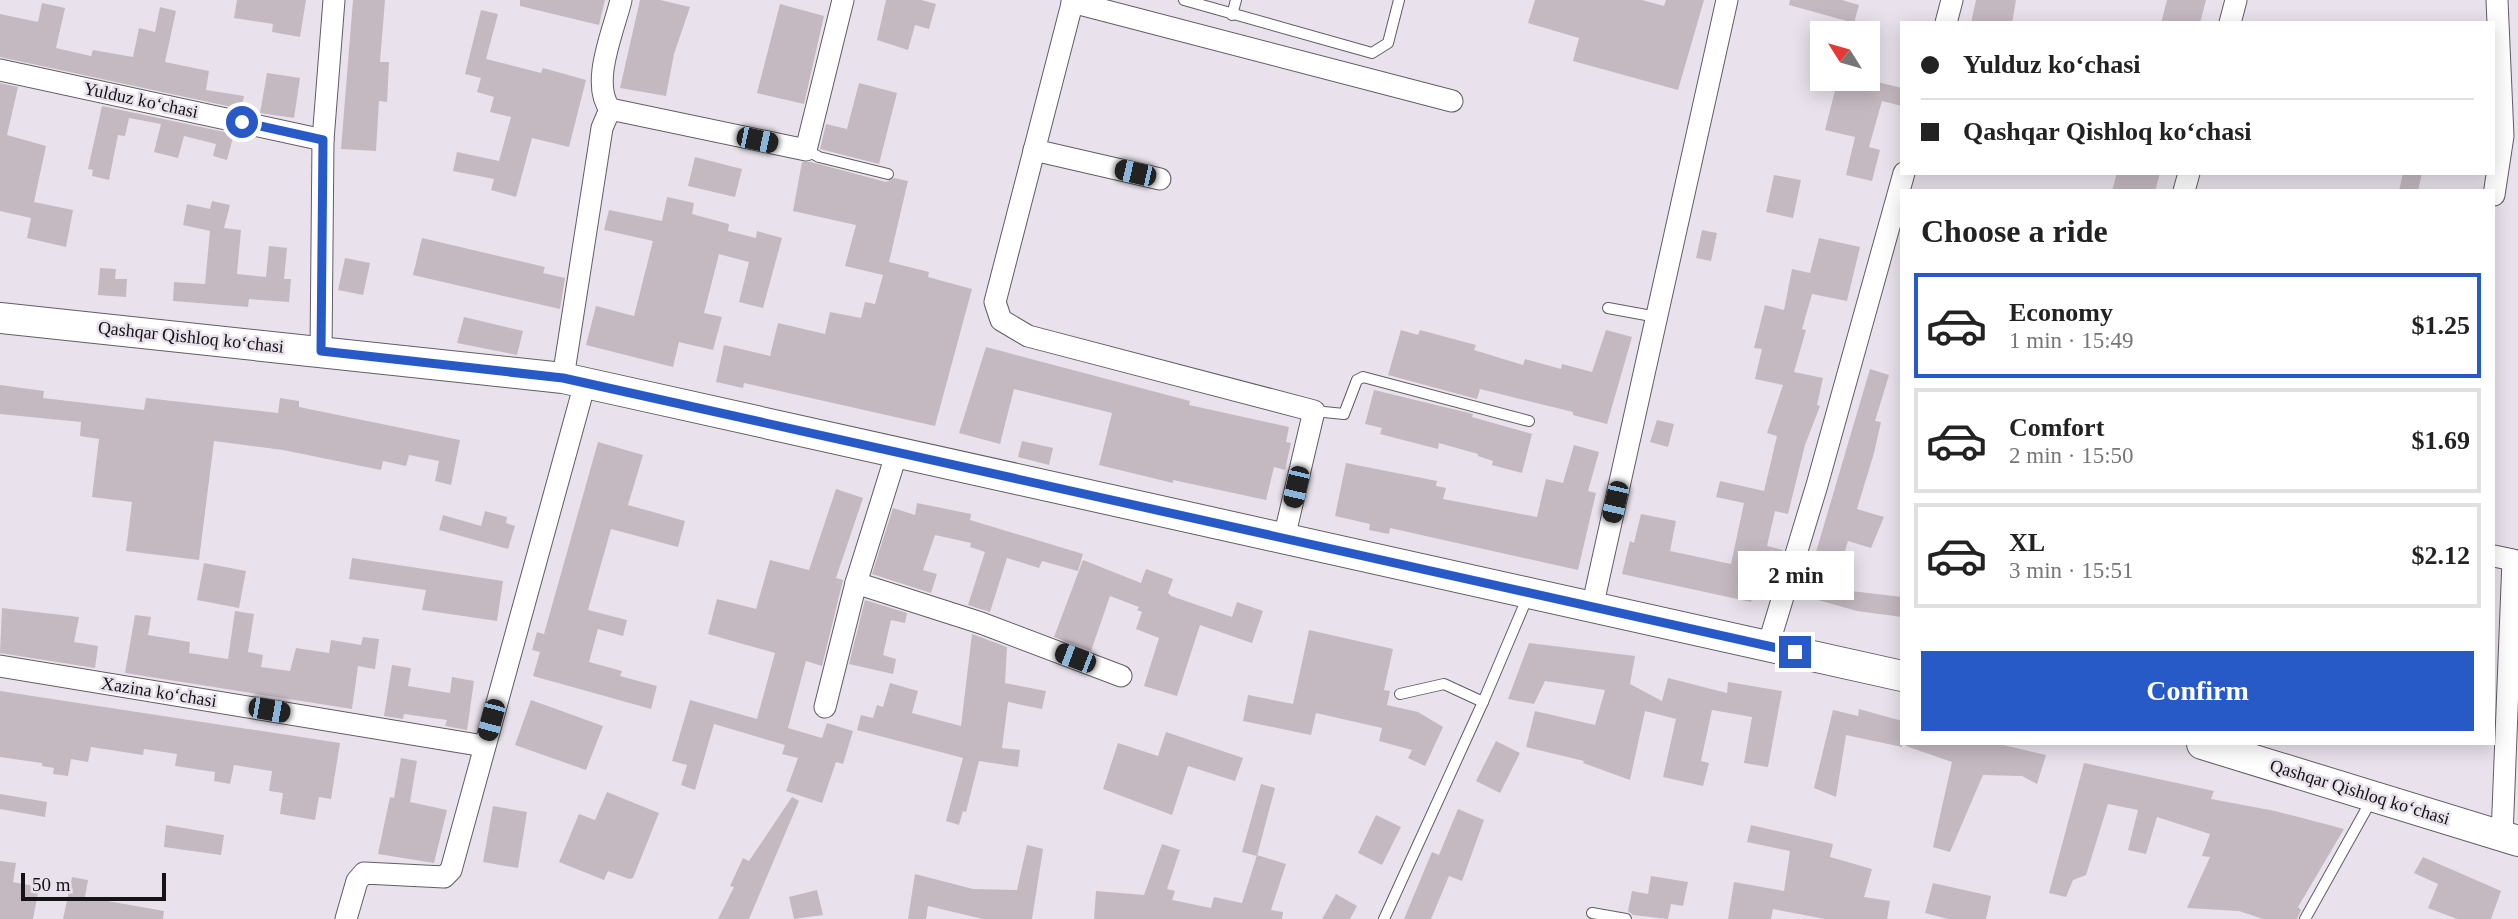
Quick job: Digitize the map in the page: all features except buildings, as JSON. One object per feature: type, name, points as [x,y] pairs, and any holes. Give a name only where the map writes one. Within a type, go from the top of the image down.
[{"type":"main road","name":"Qashqar Qishloq koʻchasi","points":[[0,318],[574,380],[1900,676]]},
{"type":"main road","name":"Qashqar Qishloq koʻchasi","points":[[2205,745],[2510,838]]},
{"type":"street","points":[[321,351],[323,140],[334,0]]},
{"type":"street","points":[[621,0],[600,83],[602,98],[610,109],[806,150],[843,0]]},
{"type":"street","points":[[1592,608],[1727,0]]},
{"type":"street","points":[[1947,21],[1952,0]]},
{"type":"street","points":[[2231,21],[2236,0]]},
{"type":"street","points":[[2495,189],[2502,136],[2497,0]]},
{"type":"street","points":[[1284,538],[1314,411],[1028,335],[1001,320],[995,302],[1073,1],[1452,101]]},
{"type":"street","name":"Yulduz koʻchasi","points":[[0,70],[323,140]]},
{"type":"street","points":[[346,919],[358,881],[364,873],[444,877],[451,870],[574,380],[602,128],[610,109]]},
{"type":"street","points":[[1034,150],[1160,179]]},
{"type":"street","points":[[1768,646],[1903,175]]},
{"type":"street","points":[[825,707],[856,583],[897,452]]},
{"type":"street","points":[[2495,556],[2513,560],[2510,838]]},
{"type":"street","points":[[856,583],[981,623],[1121,676]]},
{"type":"street","name":"Xazina koʻchasi","points":[[0,666],[484,746]]},
{"type":"lane","points":[[1184,0],[1372,53],[1388,43],[1399,0]]},
{"type":"lane","points":[[1232,15],[1236,0]]},
{"type":"lane","points":[[806,150],[819,157],[888,174]]},
{"type":"lane","points":[[1608,308],[1657,317]]},
{"type":"lane","points":[[1314,411],[1344,414],[1356,380],[1363,377],[1529,421]]},
{"type":"lane","points":[[1384,919],[1483,702],[1529,593]]},
{"type":"lane","points":[[1400,694],[1444,684],[1483,702]]},
{"type":"lane","points":[[2305,919],[2374,796]]},
{"type":"lane","points":[[1592,913],[1626,919]]},
{"type":"route","points":[[242,122],[323,140],[324,305],[321,351],[563,378],[1795,652]]}]
